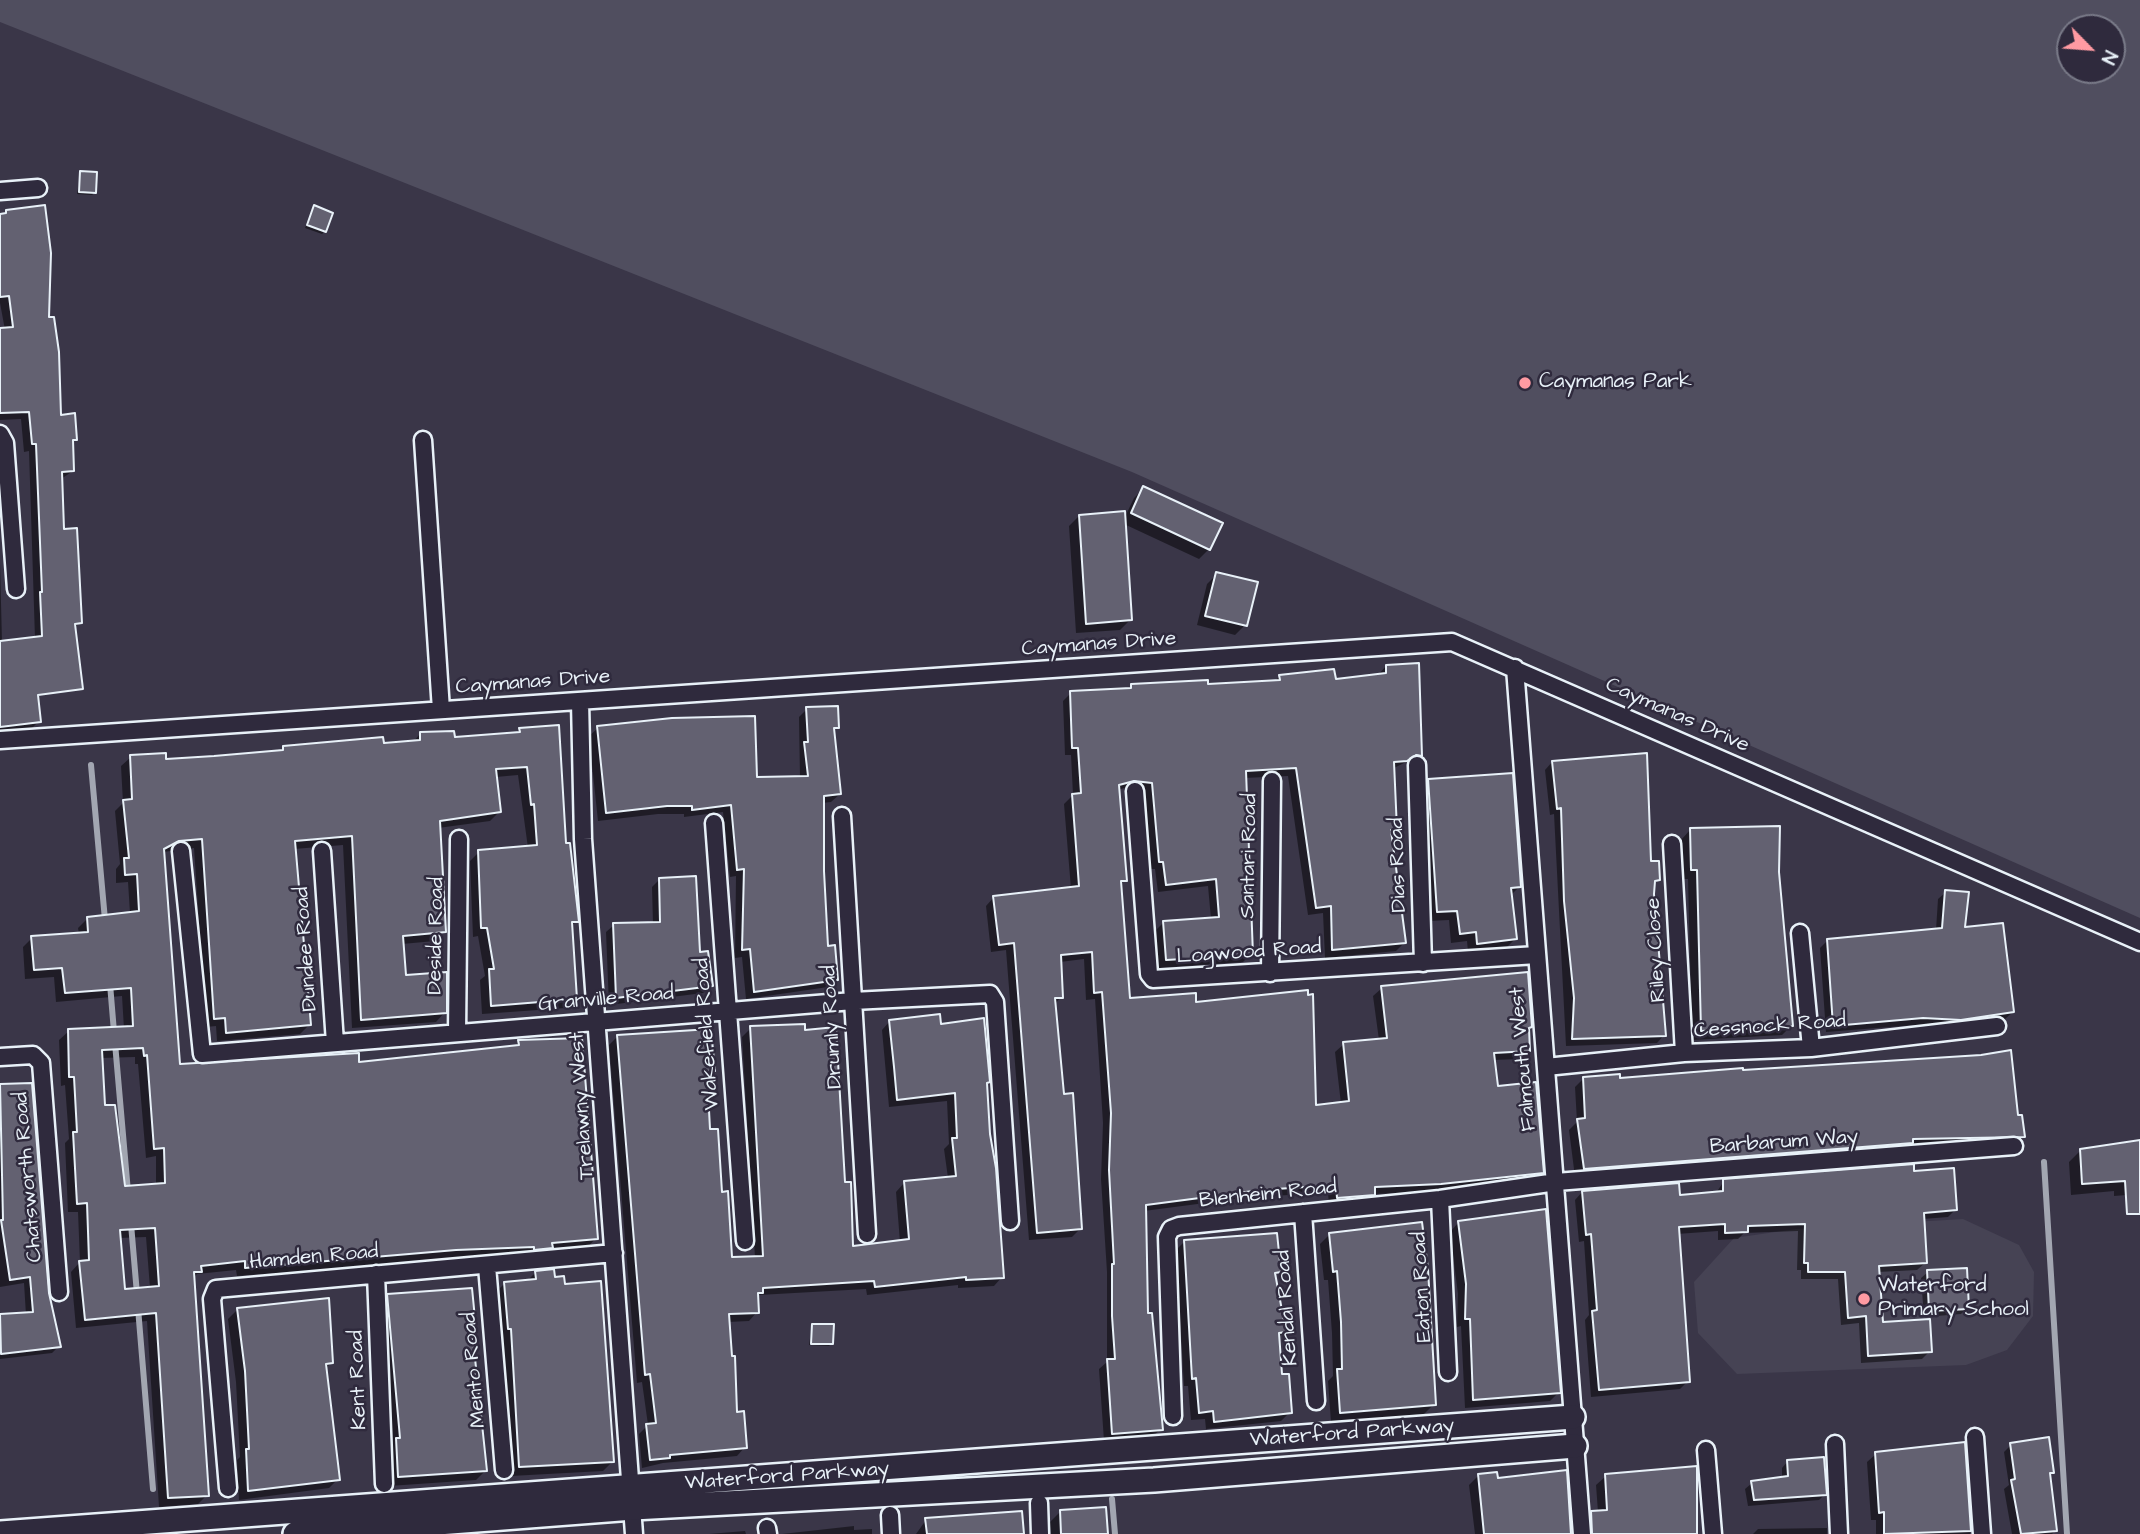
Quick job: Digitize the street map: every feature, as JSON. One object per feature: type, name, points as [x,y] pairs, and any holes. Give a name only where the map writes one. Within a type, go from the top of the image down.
[{"type":"street","points":[[0,191],[38,188]]},
{"type":"street","points":[[0,434],[5,443],[16,589]]},
{"type":"street","points":[[424,440],[441,710]]},
{"type":"street","name":"Caymanas Drive","points":[[0,740],[1452,642],[2140,942]]},
{"type":"street","name":"Falmouth West","points":[[1515,668],[1582,1534]]},
{"type":"street","name":"Trelawny West","points":[[580,701],[583,839],[634,1534]]},
{"type":"street","name":"Dias Road","points":[[1417,765],[1423,963]]},
{"type":"street","name":"Santari Road","points":[[1270,973],[1272,781]]},
{"type":"street","name":"Logwood Road","points":[[1135,791],[1149,974],[1159,980],[1537,955]]},
{"type":"street","name":"Drumly Road","points":[[842,816],[867,1234]]},
{"type":"street","name":"Wakefield Road","points":[[715,823],[726,1011],[745,1241]]},
{"type":"street","name":"Deside Road","points":[[457,1033],[459,839]]},
{"type":"street","name":"Riley Close","points":[[1672,844],[1684,1054]]},
{"type":"street","name":"Granville Road","points":[[181,851],[202,1054],[853,1000],[990,994],[995,1002],[1010,1221]]},
{"type":"street","name":"Dundee Road","points":[[321,851],[335,1043]]},
{"type":"street","points":[[1800,933],[1811,1048]]},
{"type":"street","name":"Cessnock Road","points":[[1546,1067],[1684,1054],[1811,1048],[1997,1026]]},
{"type":"street","name":"Chatsworth Road","points":[[0,1057],[33,1055],[39,1058],[60,1292]]},
{"type":"street","name":"Barbarum Way","points":[[1556,1182],[2014,1146]]},
{"type":"street","name":"Blenheim Road","points":[[1173,1416],[1167,1237],[1171,1229],[1440,1199],[1556,1182]]},
{"type":"street","name":"Eaton Road","points":[[1440,1199],[1448,1372]]},
{"type":"street","name":"Kendal Road","points":[[1303,1213],[1316,1401]]},
{"type":"street","name":"Hamden Road","points":[[228,1488],[212,1299],[216,1289],[614,1254]]},
{"type":"street","name":"Mento Road","points":[[487,1266],[504,1470]]},
{"type":"street","name":"Kent Road","points":[[376,1274],[384,1484]]},
{"type":"street","name":"Waterford Parkway","points":[[295,1534],[494,1526],[632,1498],[1573,1417]]},
{"type":"street","points":[[1975,1437],[1982,1534]]},
{"type":"street","points":[[1835,1444],[1839,1534]]},
{"type":"street","name":"Waterford Parkway","points":[[0,1533],[632,1498],[1154,1479],[1575,1446]]},
{"type":"street","points":[[1706,1450],[1713,1534]]},
{"type":"street","points":[[1039,1503],[1040,1534]]},
{"type":"street","points":[[890,1515],[891,1534]]},
{"type":"shaded area","name":"Caymanas Park","points":[[0,0],[2140,0],[2140,918],[1132,472],[0,22]]},
{"type":"shaded area","name":"Waterford Primary School","points":[[1963,1219],[2019,1245],[2034,1272],[2033,1316],[2007,1350],[1966,1365],[1737,1374],[1698,1333],[1694,1282],[1734,1238],[1796,1229]]},
{"type":"building","points":[[80,171],[97,172],[96,193],[79,192]]},
{"type":"building","points":[[45,205],[51,253],[49,317],[54,317],[59,352],[61,415],[75,413],[77,440],[73,440],[74,471],[62,472],[64,529],[77,528],[82,623],[75,624],[83,689],[38,695],[41,722],[0,727],[0,641],[42,636],[42,592],[36,444],[32,444],[29,412],[0,413],[0,328],[13,327],[9,296],[0,297],[0,214],[6,213],[6,210]]},
{"type":"building","points":[[314,205],[333,213],[326,232],[307,225]]},
{"type":"building","points":[[1143,486],[1223,523],[1210,550],[1131,513]]},
{"type":"building","points":[[1125,511],[1132,620],[1086,624],[1079,515]]},
{"type":"building","points":[[1216,572],[1258,582],[1247,626],[1205,616]]},
{"type":"building","points":[[1419,663],[1422,756],[1416,755],[1407,761],[1394,762],[1397,830],[1391,830],[1406,943],[1332,950],[1331,906],[1316,908],[1296,768],[1246,771],[1253,955],[1166,960],[1163,921],[1219,917],[1216,879],[1166,885],[1163,862],[1159,862],[1152,783],[1134,781],[1119,785],[1127,881],[1121,881],[1130,998],[1196,993],[1196,1002],[1308,990],[1308,995],[1313,994],[1316,1105],[1349,1101],[1343,1042],[1387,1038],[1381,986],[1528,972],[1532,1027],[1529,1028],[1530,1051],[1494,1053],[1498,1086],[1536,1082],[1544,1173],[1441,1184],[1375,1187],[1375,1195],[1337,1198],[1336,1185],[1261,1190],[1146,1205],[1148,1313],[1152,1313],[1163,1430],[1112,1434],[1107,1359],[1115,1359],[1109,1170],[1111,1113],[1102,992],[1094,993],[1092,952],[1061,955],[1063,998],[1055,998],[1064,1094],[1073,1093],[1082,1229],[1037,1233],[1014,943],[999,945],[993,896],[1079,886],[1072,794],[1081,793],[1078,748],[1072,748],[1070,691],[1131,688],[1131,684],[1280,680],[1279,675],[1334,669],[1336,679],[1386,673],[1386,665]]},
{"type":"building","points":[[838,706],[839,728],[834,728],[841,794],[824,796],[824,871],[828,946],[835,945],[838,980],[754,992],[750,949],[742,950],[744,869],[737,870],[731,805],[692,810],[692,806],[667,806],[606,813],[597,726],[672,718],[755,716],[757,777],[808,776],[804,742],[808,742],[806,707]]},
{"type":"building","points":[[559,725],[566,843],[570,843],[579,922],[572,922],[577,999],[491,1006],[489,969],[494,969],[487,928],[481,928],[478,850],[537,845],[534,804],[531,805],[527,767],[496,769],[501,812],[440,821],[446,932],[403,936],[406,975],[447,972],[447,1013],[361,1020],[352,836],[295,841],[311,1025],[226,1033],[225,1018],[214,1019],[202,839],[179,841],[164,849],[180,1064],[359,1053],[359,1062],[519,1045],[518,1040],[582,1038],[598,1239],[552,1243],[553,1248],[534,1250],[534,1247],[456,1250],[245,1268],[245,1261],[201,1266],[202,1272],[194,1272],[209,1496],[168,1498],[156,1313],[85,1320],[79,1261],[89,1260],[87,1203],[77,1204],[73,1132],[77,1132],[74,1077],[69,1077],[68,1029],[133,1026],[131,988],[65,993],[62,968],[34,970],[31,936],[88,932],[87,917],[139,911],[137,874],[125,875],[124,858],[129,858],[123,800],[132,799],[130,755],[166,753],[166,759],[214,756],[283,750],[283,746],[383,737],[384,743],[420,740],[420,732],[454,731],[455,737],[520,732],[519,728]],"holes":[[[143,1048],[144,1056],[147,1055],[154,1149],[164,1148],[165,1183],[125,1186],[115,1105],[105,1105],[102,1050]],[[155,1228],[159,1286],[125,1289],[120,1230]]]},
{"type":"building","points":[[1647,753],[1651,861],[1659,861],[1660,880],[1655,881],[1654,894],[1666,1036],[1572,1039],[1574,998],[1564,901],[1561,808],[1557,809],[1552,761]]},
{"type":"building","points":[[1513,773],[1521,887],[1511,888],[1517,939],[1477,944],[1476,932],[1460,934],[1457,911],[1437,912],[1428,779]]},
{"type":"building","points":[[1780,826],[1779,872],[1793,1026],[1701,1031],[1697,870],[1691,870],[1690,828]]},
{"type":"building","points":[[696,876],[700,952],[708,951],[713,986],[616,998],[613,923],[660,922],[659,878]]},
{"type":"building","points":[[1945,890],[1969,892],[1965,927],[2003,923],[2014,1012],[1961,1020],[1923,1018],[1833,1026],[1827,939],[1942,928]]},
{"type":"building","points":[[940,1014],[941,1024],[984,1018],[990,1082],[987,1083],[990,1134],[996,1168],[1004,1278],[966,1280],[966,1277],[875,1287],[874,1281],[763,1288],[763,1293],[758,1293],[759,1313],[729,1314],[732,1356],[735,1356],[737,1412],[744,1411],[747,1448],[670,1455],[670,1458],[650,1460],[646,1424],[656,1423],[650,1374],[645,1375],[617,1035],[711,1029],[715,1071],[707,1072],[710,1129],[718,1129],[722,1192],[728,1191],[732,1257],[763,1256],[750,1026],[805,1024],[805,1030],[836,1027],[845,1182],[851,1182],[853,1246],[909,1239],[904,1181],[956,1176],[952,1138],[957,1138],[955,1093],[897,1100],[889,1020]]},
{"type":"building","points":[[2011,1050],[2018,1115],[2022,1115],[2025,1137],[1913,1139],[1913,1143],[1584,1169],[1577,1119],[1585,1118],[1583,1077],[1620,1074],[1620,1078],[1743,1068],[1981,1055]]},
{"type":"building","points":[[32,1083],[49,1293],[61,1347],[1,1354],[0,1314],[33,1312],[30,1277],[10,1280],[1,1220],[0,1084]]},
{"type":"building","points":[[2140,1140],[2140,1214],[2127,1214],[2125,1181],[2082,1184],[2080,1149]]},
{"type":"building","points":[[1914,1164],[1914,1171],[1954,1168],[1957,1210],[1924,1213],[1927,1263],[1879,1266],[1883,1322],[1930,1319],[1932,1352],[1868,1356],[1866,1316],[1848,1318],[1845,1272],[1808,1272],[1808,1263],[1804,1263],[1805,1224],[1748,1226],[1748,1232],[1725,1233],[1725,1224],[1679,1227],[1690,1382],[1599,1390],[1592,1311],[1597,1310],[1591,1234],[1586,1235],[1582,1191],[1679,1183],[1680,1195],[1723,1191],[1723,1179]]},
{"type":"building","points":[[1546,1209],[1561,1393],[1473,1400],[1470,1319],[1465,1319],[1466,1284],[1458,1221]]},
{"type":"building","points":[[1422,1222],[1428,1269],[1436,1405],[1340,1413],[1337,1369],[1342,1369],[1341,1322],[1337,1271],[1333,1272],[1329,1233]]},
{"type":"building","points":[[1277,1233],[1281,1272],[1275,1273],[1286,1332],[1279,1333],[1282,1374],[1289,1374],[1292,1413],[1214,1422],[1213,1411],[1199,1413],[1196,1378],[1192,1379],[1184,1240]]},
{"type":"building","points":[[1967,1268],[1969,1309],[1929,1311],[1927,1270]]},
{"type":"building","points":[[554,1269],[555,1277],[564,1276],[565,1284],[601,1281],[614,1462],[519,1467],[511,1329],[508,1329],[504,1282],[536,1279],[535,1271]]},
{"type":"building","points":[[472,1288],[476,1329],[472,1330],[487,1471],[398,1477],[396,1438],[400,1438],[387,1294]]},
{"type":"building","points":[[329,1298],[333,1363],[326,1364],[340,1480],[248,1491],[245,1371],[237,1308]]},
{"type":"building","points":[[812,1324],[834,1324],[833,1344],[811,1344]]},
{"type":"building","points":[[2049,1437],[2057,1531],[2021,1534],[2011,1480],[2015,1479],[2010,1443]]},
{"type":"building","points":[[1965,1442],[1971,1531],[1884,1534],[1884,1512],[1879,1513],[1875,1452]]},
{"type":"building","points":[[1824,1457],[1827,1495],[1754,1500],[1751,1481],[1788,1476],[1787,1460]]},
{"type":"building","points":[[1697,1466],[1697,1534],[1592,1534],[1591,1511],[1607,1510],[1605,1474]]},
{"type":"building","points":[[1567,1470],[1571,1534],[1484,1534],[1478,1474],[1497,1472],[1498,1478]]},
{"type":"building","points":[[1106,1507],[1108,1534],[1061,1534],[1060,1510]]},
{"type":"building","points":[[1022,1511],[1024,1534],[927,1534],[925,1518]]},
{"type":"waterway","points":[[91,765],[105,920]]},
{"type":"waterway","points":[[110,984],[114,1032]]},
{"type":"waterway","points":[[115,1043],[128,1192]]},
{"type":"waterway","points":[[2044,1162],[2067,1534]]},
{"type":"waterway","points":[[131,1224],[137,1294]]},
{"type":"waterway","points":[[138,1308],[153,1489]]},
{"type":"waterway","points":[[1112,1499],[1115,1534]]},
{"type":"place","name":"Caymanas Park","points":[[1525,383]]},
{"type":"place","name":"Waterford Primary School","points":[[1864,1299]]}]
